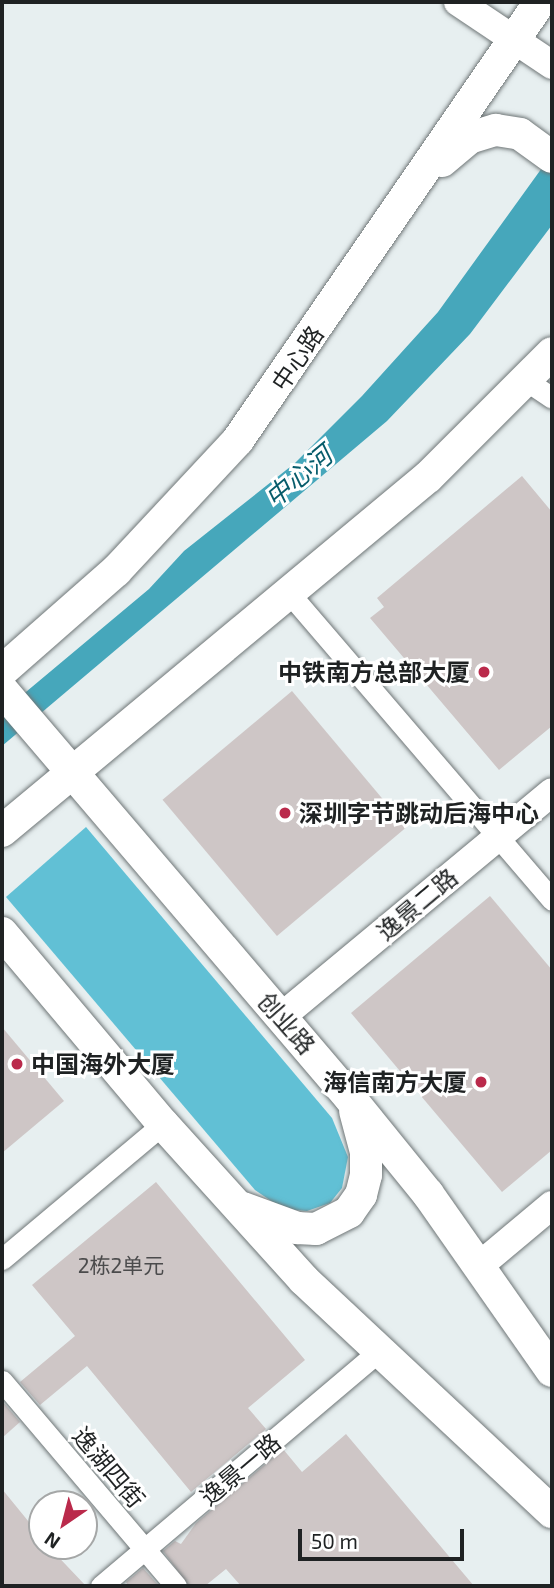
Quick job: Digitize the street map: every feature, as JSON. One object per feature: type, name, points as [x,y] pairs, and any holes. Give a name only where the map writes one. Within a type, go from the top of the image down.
[{"type":"main road","name":"中心路","points":[[2,671],[116,571],[214,468],[261,410],[541,2]]},
{"type":"main road","points":[[401,205],[453,151],[484,132],[509,130],[552,157]]},
{"type":"main road","points":[[2,831],[64,764],[289,593],[428,477],[540,390],[552,353]]},
{"type":"main road","name":"创业路","points":[[2,690],[351,1099],[479,1266],[552,1371]]},
{"type":"main road","points":[[2,933],[235,1205],[379,1351],[552,1512]]},
{"type":"main road","points":[[235,1205],[298,1228],[316,1229],[349,1212],[366,1175],[366,1152],[351,1099]]},
{"type":"main road","points":[[503,1465],[552,1533]]},
{"type":"street","points":[[458,2],[548,62]]},
{"type":"street","points":[[541,2],[552,9]]},
{"type":"street","points":[[289,593],[552,900]]},
{"type":"street","name":"逸景二路","points":[[281,1017],[552,792]]},
{"type":"street","points":[[2,1259],[163,1124]]},
{"type":"street","points":[[479,1266],[552,1205]]},
{"type":"street","name":"逸景一路","points":[[101,1586],[379,1351]]},
{"type":"street","name":"逸湖四街","points":[[2,1381],[176,1586]]},
{"type":"shaded area","points":[[86,827],[332,1118],[348,1157],[342,1188],[330,1203],[307,1211],[283,1209],[255,1190],[6,897]]},
{"type":"water","name":"中心河","points":[[552,154],[552,225],[470,334],[387,421],[2,746],[2,712],[149,589],[184,551],[295,463],[362,396],[438,312]]},
{"type":"building","name":"中铁南方总部大厦","points":[[522,476],[552,512],[552,726],[499,770],[370,618],[384,607],[377,598]]},
{"type":"building","name":"深圳字节跳动后海中心","points":[[292,691],[406,827],[277,936],[163,800]]},
{"type":"building","name":"海信南方大厦","points":[[490,896],[552,970],[552,1150],[502,1192],[351,1013]]},
{"type":"building","name":"中国海外大厦","points":[[2,1027],[64,1101],[2,1153]]},
{"type":"building","points":[[156,1182],[305,1360],[248,1408],[266,1429],[191,1492],[87,1366],[40,1405],[20,1382],[75,1336],[32,1285]]},
{"type":"building","points":[[2,1401],[20,1422],[2,1438]]},
{"type":"building","points":[[346,1434],[474,1586],[241,1586],[226,1569],[205,1586],[189,1586],[163,1551],[175,1541],[181,1544],[196,1523],[283,1449],[302,1472]]},
{"type":"building","points":[[2,1489],[28,1521],[28,1560],[61,1560],[86,1586],[2,1586]]},
{"type":"building","points":[[143,1568],[159,1586],[128,1586],[126,1582]]},
{"type":"place","name":"中铁南方总部大厦","points":[[484,672]]},
{"type":"place","name":"深圳字节跳动后海中心","points":[[285,813]]},
{"type":"place","name":"中国海外大厦","points":[[17,1064]]},
{"type":"place","name":"海信南方大厦","points":[[481,1082]]}]
